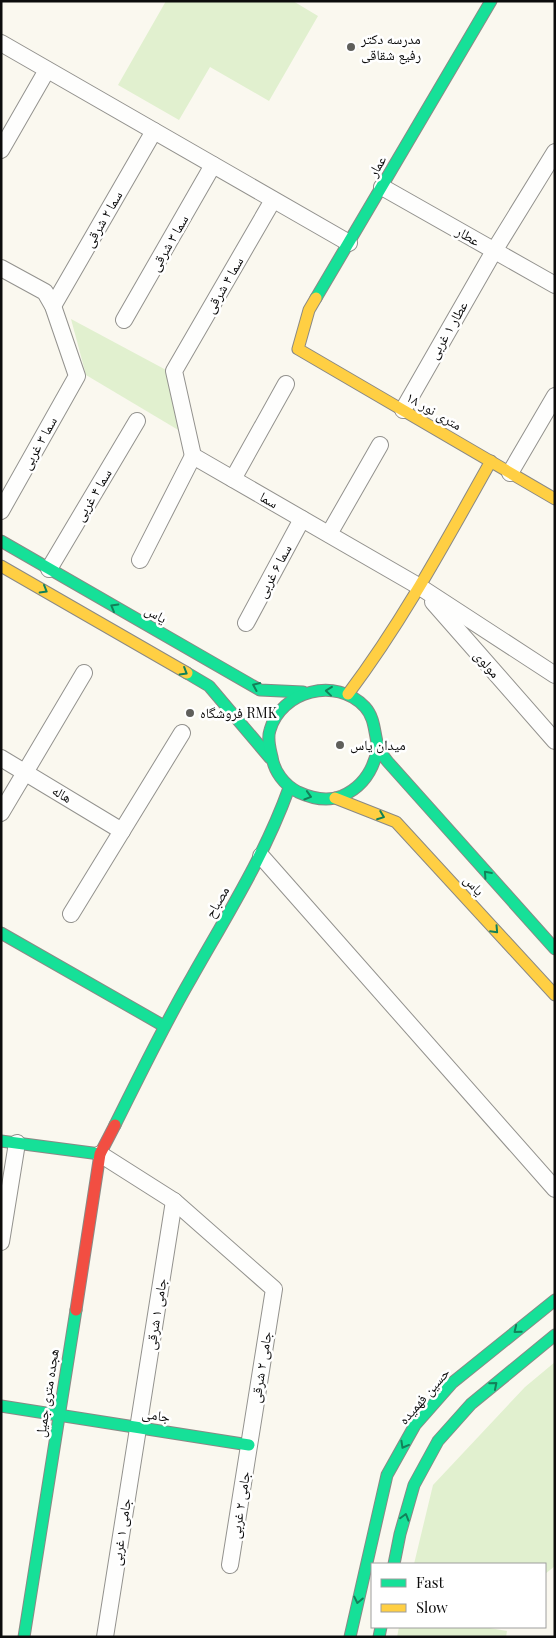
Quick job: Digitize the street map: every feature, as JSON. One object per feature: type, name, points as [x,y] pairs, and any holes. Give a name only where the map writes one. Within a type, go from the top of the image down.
[{"type":"street","name":"عمار","points":[[298,350],[309,310],[491,1]]},
{"type":"street","points":[[1,43],[349,243]]},
{"type":"street","points":[[1,150],[47,70]]},
{"type":"street","name":"سما ۲ شرقی","points":[[53,306],[154,131]]},
{"type":"street","name":"عطار ۱ غربی","points":[[403,410],[494,251],[555,152]]},
{"type":"street","name":"سما ۳ شرقی","points":[[124,320],[214,166]]},
{"type":"street","name":"عطار","points":[[382,187],[555,285]]},
{"type":"street","name":"سما ۴ شرقی","points":[[193,456],[174,371],[273,200]]},
{"type":"street","points":[[2,270],[45,292],[53,306]]},
{"type":"street","name":"سما ۳ غربی","points":[[1,510],[77,376],[53,306]]},
{"type":"street","name":"۱۸ متری نور","points":[[298,350],[555,499]]},
{"type":"street","points":[[233,479],[286,384]]},
{"type":"street","points":[[510,473],[555,396]]},
{"type":"street","name":"سما ۴ غربی","points":[[49,569],[137,421]]},
{"type":"street","points":[[329,534],[380,445]]},
{"type":"street","points":[[140,560],[193,456]]},
{"type":"street","name":"سما","points":[[193,456],[420,587],[555,675]]},
{"type":"street","points":[[348,694],[370,665],[420,587],[490,462]]},
{"type":"street","name":"سما ۶ غربی","points":[[246,623],[302,519]]},
{"type":"street","name":"یاس","points":[[1,542],[260,690],[303,692]]},
{"type":"street","points":[[1,566],[208,686],[236,716],[270,758],[277,774],[289,788],[303,796],[319,800],[335,798],[352,792],[365,780],[375,764],[378,747],[376,726],[364,707],[348,694],[326,689],[303,692],[282,708],[269,731],[270,758]]},
{"type":"street","name":"مولوی","points":[[420,587],[555,741]]},
{"type":"street","points":[[1,813],[84,673]]},
{"type":"street","points":[[72,914],[182,733]]},
{"type":"street","name":"یاس","points":[[378,747],[400,777],[555,949]]},
{"type":"street","name":"هاله","points":[[1,758],[122,831]]},
{"type":"street","name":"مصباح","points":[[100,1154],[164,1026],[261,856],[277,822],[289,788]]},
{"type":"street","name":"یاس","points":[[335,798],[396,822],[555,995]]},
{"type":"street","points":[[261,856],[555,1189]]},
{"type":"street","points":[[1,933],[164,1026]]},
{"type":"street","points":[[1,1242],[9,1142],[100,1154],[174,1201]]},
{"type":"street","name":"هجده متری جمیل","points":[[24,1637],[100,1154]]},
{"type":"street","name":"جامی ۲ شرقی","points":[[174,1201],[274,1289],[249,1445]]},
{"type":"street","name":"جامی ۱ شرقی","points":[[138,1428],[174,1201]]},
{"type":"street","name":"حسین فهمیده","points":[[350,1637],[387,1474],[414,1425],[452,1383],[555,1300]]},
{"type":"street","points":[[394,1563],[400,1534],[414,1485],[438,1442],[472,1404],[555,1335]]},
{"type":"street","name":"جامی","points":[[1,1406],[249,1445]]},
{"type":"street","name":"جامی ۱ غربی","points":[[105,1637],[138,1428]]},
{"type":"street","name":"جامی ۲ غربی","points":[[230,1565],[249,1445]]},
{"type":"green space","points":[[166,1],[293,1],[318,16],[269,101],[210,67],[179,120],[118,85]]},
{"type":"green space","points":[[71,319],[168,371],[180,431],[86,375]]},
{"type":"green space","points":[[555,1362],[555,1566],[546,1573],[546,1563],[414,1563],[433,1485],[525,1387]]},
{"type":"green space","points":[[399,1628],[490,1628],[507,1631],[506,1637],[397,1637]]},
{"type":"traffic: fast","points":[[316,298],[491,1]]},
{"type":"traffic: fast","points":[[1,541],[260,690],[303,692]]},
{"type":"traffic: fast","points":[[187,673],[209,686],[270,758]]},
{"type":"traffic: fast","points":[[378,747],[374,763],[356,788],[336,798],[319,799],[298,792],[288,786],[280,777],[273,762],[269,737],[276,717],[285,706],[297,697],[325,690],[353,697],[368,711],[379,748],[388,762],[555,949]]},
{"type":"traffic: fast","points":[[115,1125],[152,1050],[257,861],[289,788]]},
{"type":"traffic: fast","points":[[1,933],[164,1026]]},
{"type":"traffic: fast","points":[[1,1141],[100,1154]]},
{"type":"traffic: fast","points":[[350,1637],[387,1475],[415,1425],[452,1383],[555,1300]]},
{"type":"traffic: fast","points":[[24,1637],[76,1310]]},
{"type":"traffic: fast","points":[[394,1563],[400,1534],[414,1485],[438,1441],[471,1404],[555,1335]]},
{"type":"traffic: fast","points":[[1,1406],[249,1445]]},
{"type":"traffic: fast","points":[[379,1637],[381,1628]]},
{"type":"traffic: slow","points":[[316,298],[309,310],[298,349],[555,499]]},
{"type":"traffic: slow","points":[[348,694],[406,609],[491,461]]},
{"type":"traffic: slow","points":[[1,566],[187,673]]},
{"type":"traffic: slow","points":[[335,798],[396,822],[555,995]]},
{"type":"traffic: jam","points":[[76,1310],[100,1154],[115,1125]]},
{"type":"place","name":"مدرسه دکتر رفیع شقاقی","points":[[351,47]]},
{"type":"place","name":"فروشگاه RMK","points":[[190,713]]},
{"type":"place","name":"میدان یاس","points":[[340,745]]}]
